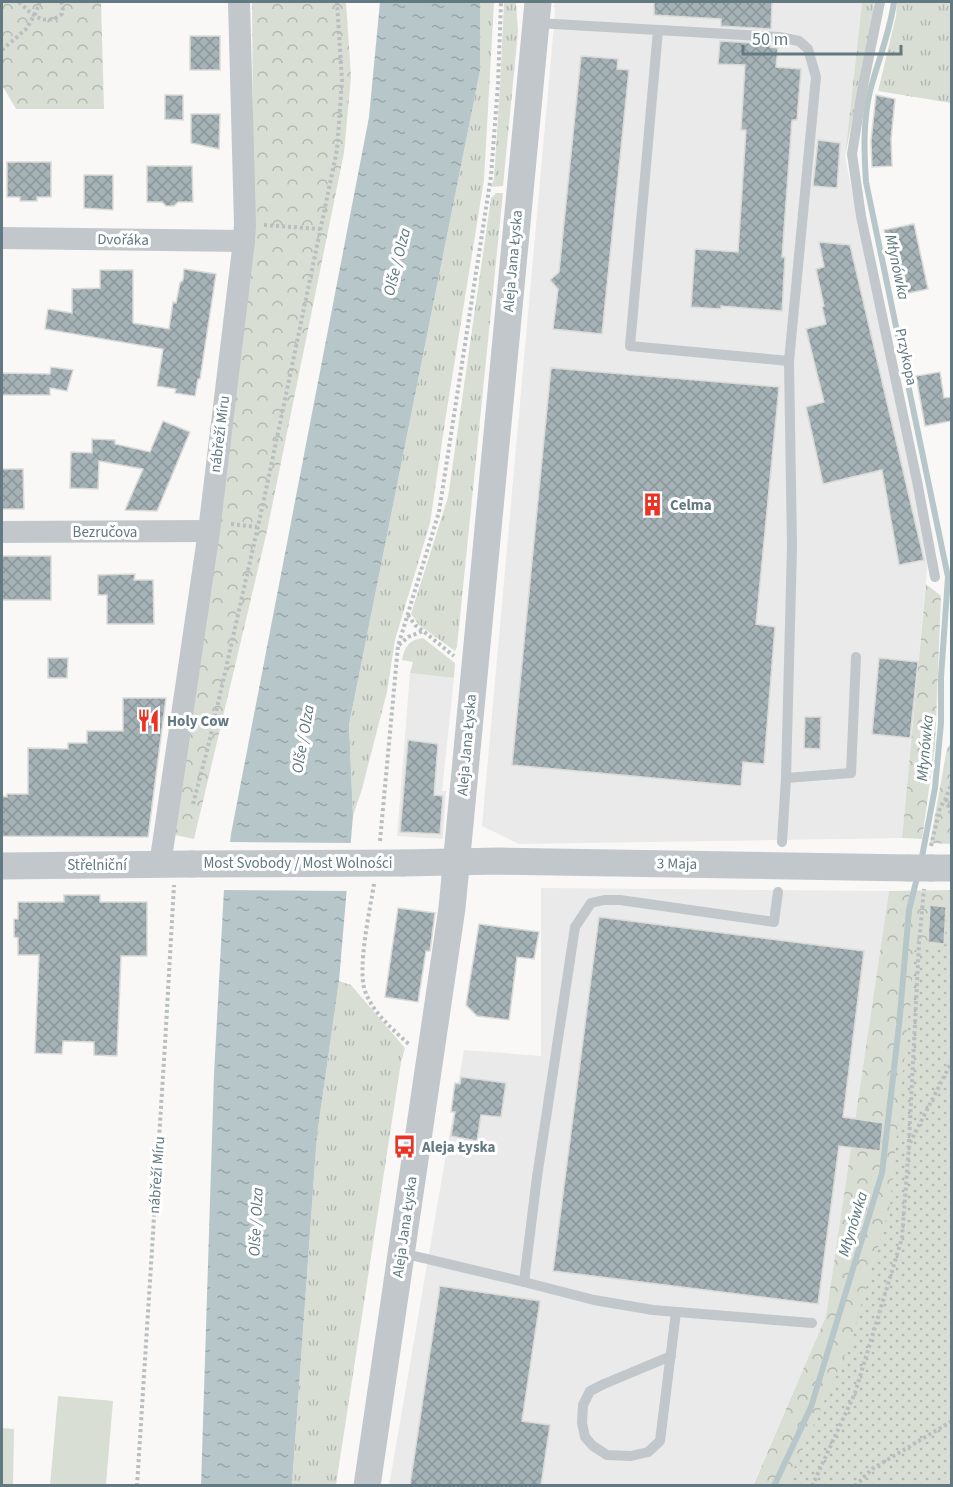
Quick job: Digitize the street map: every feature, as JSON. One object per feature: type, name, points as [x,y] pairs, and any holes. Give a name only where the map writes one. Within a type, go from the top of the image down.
[{"type":"street","name":"nábřeží Míru","points":[[176,864],[209,531],[244,233],[239,2]]},
{"type":"street","name":"Aleja Jana Łyska","points":[[367,1485],[451,919],[537,12]]},
{"type":"street","name":"Dvořáka","points":[[2,238],[244,233]]},
{"type":"street","name":"Bezručova","points":[[2,532],[209,531]]},
{"type":"street","name":"3 Maja","points":[[403,863],[457,861],[929,874]]},
{"type":"street","name":"Most Svobody / Most Wolności","points":[[176,864],[403,863]]},
{"type":"street","name":"Střelniční","points":[[2,866],[176,864]]},
{"type":"lane","name":"Przykopa","points":[[880,2],[852,154],[861,216],[936,577]]},
{"type":"lane","points":[[537,12],[658,30],[778,37],[799,41],[808,49],[816,77],[789,361],[792,547],[786,778],[782,842]]},
{"type":"lane","points":[[658,30],[630,346],[789,361]]},
{"type":"lane","points":[[786,778],[851,773],[856,657]]},
{"type":"lane","points":[[525,1282],[537,1177],[575,927],[591,903],[603,900],[620,900],[774,922],[778,892]]},
{"type":"lane","points":[[401,1253],[594,1300],[653,1310],[812,1323]]},
{"type":"lane","points":[[671,1356],[590,1391],[583,1405],[582,1423],[585,1437],[593,1446],[607,1455],[631,1456],[648,1452],[660,1441],[671,1356],[676,1312]]},
{"type":"path","points":[[19,2],[34,16],[48,21],[62,14],[61,2]]},
{"type":"path","points":[[2,50],[26,29],[40,2]]},
{"type":"path","points":[[190,812],[210,739],[265,495],[337,150],[342,81],[337,2]]},
{"type":"path","points":[[379,846],[398,646],[439,512],[489,194],[498,84],[501,2]]},
{"type":"path","points":[[244,233],[320,229]]},
{"type":"path","points":[[407,615],[415,625],[452,655],[461,657]]},
{"type":"path","points":[[398,646],[408,637],[423,632]]},
{"type":"path","points":[[951,781],[946,798],[951,817]]},
{"type":"path","name":"nábřeží Míru","points":[[137,1485],[176,864]]},
{"type":"path","points":[[812,1485],[855,1392],[902,1238],[919,944],[929,874]]},
{"type":"path","points":[[375,882],[362,965],[365,990],[375,1009],[410,1046]]},
{"type":"path","points":[[909,1145],[951,1061]]},
{"type":"path","points":[[855,1485],[872,1469],[951,1421]]},
{"type":"shaded area","points":[[554,2],[862,2],[845,157],[928,559],[902,838],[519,844],[482,826],[555,14]]},
{"type":"shaded area","points":[[410,673],[454,678],[442,791],[446,791],[443,839],[397,836]]},
{"type":"shaded area","points":[[541,888],[889,891],[826,1316],[753,1485],[389,1486],[464,1050],[541,1056]]},
{"type":"green space","points":[[2,2],[101,2],[104,109],[16,109],[2,85]]},
{"type":"green space","points":[[252,2],[346,2],[351,77],[344,153],[267,531],[194,839],[170,834],[254,245]]},
{"type":"green space","points":[[480,2],[494,2],[484,180],[430,523],[395,640],[387,692],[353,816],[349,725],[480,71]]},
{"type":"green space","points":[[504,2],[516,2],[518,31],[503,186],[491,187],[494,179]]},
{"type":"green space","points":[[862,2],[874,2],[873,14],[845,157]]},
{"type":"green space","points":[[897,2],[951,2],[951,103],[878,91],[896,16]]},
{"type":"green space","points":[[496,193],[503,193],[455,651],[419,625],[411,614],[448,497],[491,198]]},
{"type":"green space","points":[[926,584],[941,596],[935,746],[922,839],[902,838]]},
{"type":"green space","points":[[423,638],[455,663],[454,678],[410,673],[413,662],[402,660],[405,651],[408,644]]},
{"type":"green space","points":[[951,743],[951,844],[930,843],[947,748]]},
{"type":"green space","points":[[949,890],[951,890],[951,1485],[786,1486],[850,1344],[890,1206],[915,947],[943,946]]},
{"type":"green space","points":[[951,890],[951,1485],[753,1486],[826,1316],[889,891]]},
{"type":"green space","points":[[339,981],[351,985],[405,1048],[336,1485],[292,1486],[317,1135]]},
{"type":"green space","points":[[58,1396],[113,1401],[106,1485],[50,1485]]},
{"type":"green space","points":[[2,1428],[14,1429],[13,1485],[2,1485]]},
{"type":"water","name":"Olše / Olza","points":[[380,2],[480,2],[480,71],[349,725],[353,816],[339,981],[317,1135],[292,1485],[201,1486],[214,1074],[224,889],[231,834],[369,117]]},
{"type":"pier","points":[[227,842],[354,843],[350,891],[221,890]]},
{"type":"building","points":[[654,2],[772,2],[771,29],[721,26],[721,19],[654,15]]},
{"type":"building","points":[[190,36],[220,36],[220,70],[190,70]]},
{"type":"building","points":[[720,41],[770,44],[770,47],[778,48],[776,67],[801,69],[797,120],[792,120],[782,257],[785,257],[782,311],[721,306],[721,309],[691,307],[695,249],[738,252],[746,130],[741,130],[745,65],[718,64]]},
{"type":"building","points":[[581,56],[618,59],[617,69],[629,70],[602,334],[553,329],[558,289],[550,280],[559,272]]},
{"type":"building","points":[[165,95],[183,95],[183,120],[165,119]]},
{"type":"building","points":[[876,95],[895,99],[891,139],[892,166],[872,167],[871,141]]},
{"type":"building","points":[[191,114],[220,114],[219,149],[191,143]]},
{"type":"building","points":[[818,140],[840,143],[837,188],[813,186]]},
{"type":"building","points":[[7,162],[51,162],[51,197],[37,197],[37,201],[20,201],[20,197],[7,197]]},
{"type":"building","points":[[147,166],[192,166],[193,202],[178,202],[174,206],[166,206],[162,202],[147,202]]},
{"type":"building","points":[[84,175],[113,175],[113,210],[84,208]]},
{"type":"building","points":[[914,224],[928,289],[899,295],[884,230]]},
{"type":"building","points":[[819,242],[850,245],[924,560],[899,565],[882,470],[823,484],[806,407],[824,402],[806,329],[826,324],[816,269],[824,267]]},
{"type":"building","points":[[184,269],[216,274],[200,379],[198,379],[195,396],[175,393],[176,389],[157,386],[163,349],[45,329],[48,309],[72,313],[72,289],[100,288],[100,270],[133,270],[133,323],[169,329],[173,302],[176,303]]},
{"type":"building","points":[[51,367],[73,370],[67,391],[50,388],[50,395],[2,395],[2,373],[50,374]]},
{"type":"building","name":"Celma","points":[[551,368],[779,387],[756,624],[775,627],[764,764],[743,762],[741,786],[512,765]]},
{"type":"building","points":[[940,372],[944,398],[951,397],[951,421],[925,426],[916,376]]},
{"type":"building","points":[[163,421],[190,432],[157,511],[125,510],[143,469],[99,461],[98,489],[70,488],[71,452],[92,453],[92,439],[115,440],[115,444],[150,452]]},
{"type":"building","points":[[2,469],[23,469],[24,509],[2,509]]},
{"type":"building","points":[[2,556],[51,556],[51,600],[2,600]]},
{"type":"building","points":[[135,574],[134,580],[153,580],[154,624],[107,624],[107,595],[98,595],[98,575]]},
{"type":"building","points":[[48,658],[68,658],[67,678],[48,678]]},
{"type":"building","points":[[879,658],[918,662],[910,738],[872,734]]},
{"type":"building","points":[[123,698],[166,698],[148,837],[2,836],[2,796],[28,794],[28,748],[68,749],[68,743],[87,743],[87,731],[123,731]]},
{"type":"building","points":[[805,717],[821,717],[820,749],[804,748]]},
{"type":"building","points":[[408,740],[438,744],[434,795],[443,796],[440,834],[400,832]]},
{"type":"building","points":[[64,895],[100,895],[100,902],[147,902],[147,956],[121,956],[117,1056],[94,1055],[94,1042],[63,1041],[62,1054],[35,1053],[39,955],[18,955],[18,938],[14,937],[14,919],[18,919],[18,902],[64,902]]},
{"type":"building","points":[[930,905],[946,907],[944,944],[928,942]]},
{"type":"building","points":[[398,908],[435,913],[430,951],[426,951],[418,1002],[385,997]]},
{"type":"building","points":[[599,917],[864,951],[843,1117],[883,1123],[880,1151],[839,1146],[818,1304],[553,1271]]},
{"type":"building","points":[[479,924],[539,932],[534,959],[517,957],[509,1020],[477,1016],[466,1005]]},
{"type":"building","points":[[461,1077],[506,1083],[501,1117],[481,1115],[477,1141],[451,1136],[455,1112],[451,1112],[455,1083],[460,1084]]},
{"type":"building","points":[[440,1286],[540,1301],[522,1421],[550,1425],[541,1485],[410,1485]]},
{"type":"waterway","name":"Młynówka","points":[[894,2],[866,114],[866,182],[948,577],[941,677],[941,723],[935,788],[921,862]]},
{"type":"waterway","name":"Młynówka","points":[[774,1486],[811,1407],[882,1173],[909,910],[918,874]]},
{"type":"place","name":"Celma","points":[[652,505]]},
{"type":"place","name":"Holy Cow","points":[[149,721]]},
{"type":"place","name":"Aleja Łyska","points":[[404,1147]]}]
